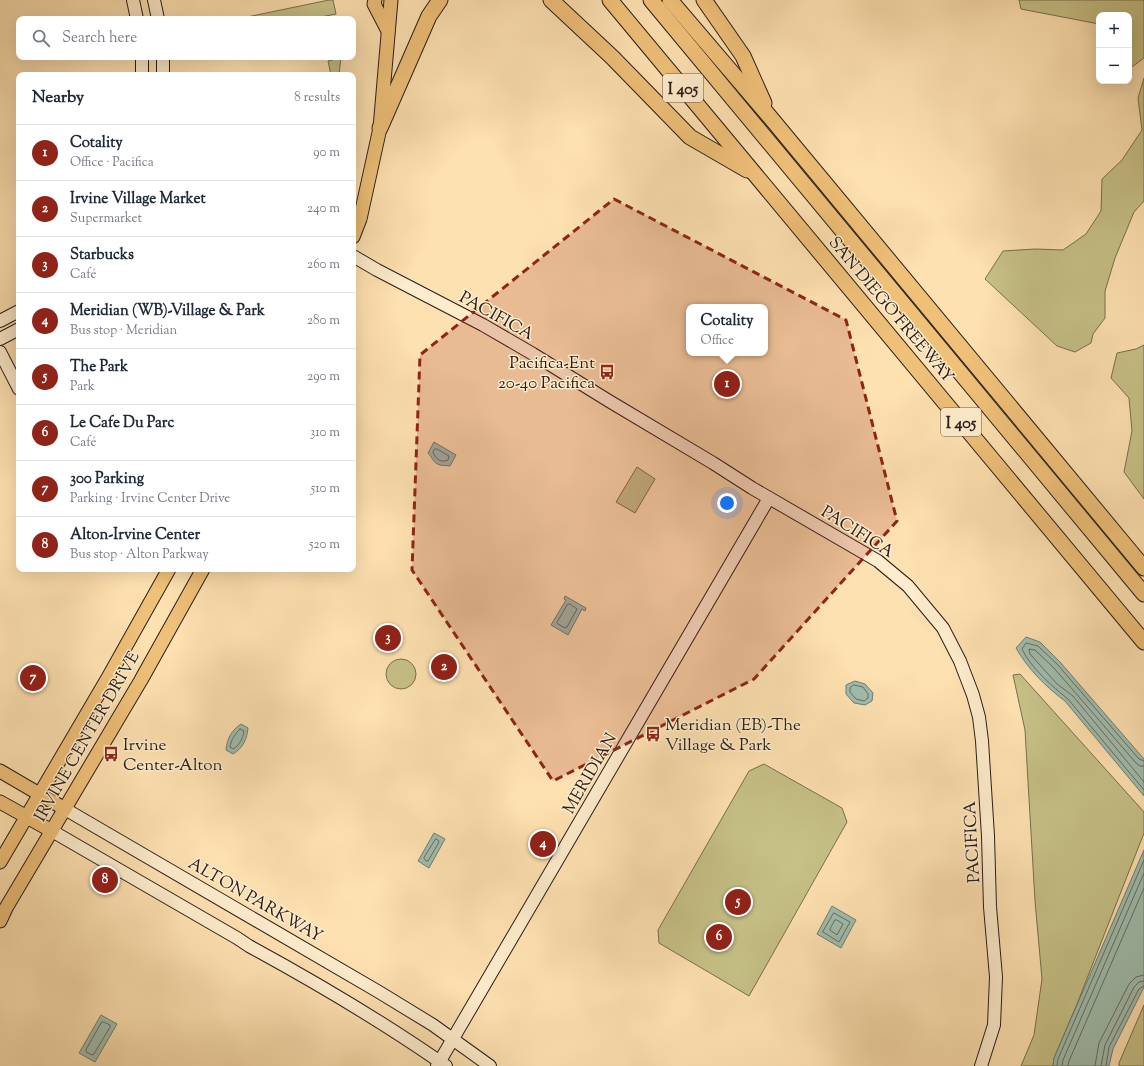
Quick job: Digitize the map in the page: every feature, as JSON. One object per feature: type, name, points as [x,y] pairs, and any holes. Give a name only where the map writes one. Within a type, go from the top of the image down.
[{"type":"highway","points":[[380,128],[429,16],[440,0]]},
{"type":"highway","points":[[552,0],[612,57],[690,137],[756,176]]},
{"type":"highway","name":"SAN DIEGO FREEWAY","points":[[610,0],[1144,642]]},
{"type":"highway","points":[[651,0],[1144,594]]},
{"type":"highway","name":"SAN DIEGO FREEWAY","points":[[670,0],[770,117],[1144,568]]},
{"type":"highway","points":[[704,0],[743,56],[770,117]]},
{"type":"highway","points":[[1126,546],[1144,560]]},
{"type":"main road","points":[[375,0],[374,4],[389,32]]},
{"type":"main road","points":[[356,229],[360,219],[380,128],[391,0]]},
{"type":"main road","name":"IRVINE CENTER DRIVE","points":[[0,862],[168,572]]},
{"type":"main road","name":"IRVINE CENTER DRIVE","points":[[0,921],[6,908],[141,680],[201,572]]},
{"type":"main road","name":"ALTON PARKWAY","points":[[0,771],[65,809]]},
{"type":"main road","points":[[0,802],[52,831]]},
{"type":"street","points":[[133,0],[136,16]]},
{"type":"street","points":[[154,0],[157,16]]},
{"type":"street","points":[[142,60],[142,72]]},
{"type":"street","points":[[163,60],[164,72]]},
{"type":"street","name":"PACIFICA","points":[[356,258],[483,325],[533,354],[769,498],[878,561],[908,586],[943,628],[960,661],[973,695],[979,717],[982,741],[988,836],[990,907],[996,977],[994,1024],[981,1066]]},
{"type":"street","points":[[0,321],[16,313]]},
{"type":"street","points":[[0,339],[16,333]]},
{"type":"street","points":[[0,352],[16,383]]},
{"type":"street","name":"MERIDIAN","points":[[441,1065],[453,1040],[769,498]]},
{"type":"street","name":"ALTON PARKWAY","points":[[65,809],[379,992],[432,1025],[490,1066]]},
{"type":"street","points":[[52,831],[341,998],[380,1022],[441,1065]]},
{"type":"highlighted area","points":[[614,199],[846,320],[897,521],[754,679],[553,781],[412,570],[420,355]]},
{"type":"shaded area","points":[[329,0],[333,0],[336,14],[326,16],[252,16]]},
{"type":"shaded area","points":[[1019,0],[1144,0],[1144,58],[1132,67],[1132,12],[1096,12],[1096,23],[1021,9]]},
{"type":"shaded area","points":[[341,60],[339,72],[330,72],[328,61]]},
{"type":"shaded area","points":[[1144,78],[1144,201],[1134,212],[1115,258],[1105,291],[1105,318],[1093,334],[1091,343],[1075,352],[1057,346],[985,279],[1003,251],[1035,249],[1063,250],[1086,234],[1101,211],[1102,179],[1122,160],[1142,130],[1138,98]]},
{"type":"shaded area","points":[[1144,345],[1144,499],[1124,472],[1132,431],[1129,398],[1111,378],[1117,353],[1136,349]]},
{"type":"shaded area","points":[[637,467],[655,479],[635,513],[616,502]]},
{"type":"shaded area","points":[[401,659],[412,663],[416,674],[412,685],[401,689],[390,685],[386,674],[390,663]]},
{"type":"shaded area","points":[[1020,674],[1144,812],[1144,833],[1077,1004],[1054,1058],[1053,1066],[1021,1066],[1034,1035],[1042,979],[1035,901],[1025,730],[1013,675]]},
{"type":"shaded area","points":[[764,764],[842,808],[847,822],[749,996],[659,943],[658,930],[749,771]]},
{"type":"shaded area","points":[[1144,1005],[1144,1066],[1119,1066],[1119,1063]]},
{"type":"water","points":[[434,442],[456,455],[450,466],[438,464],[428,453]]},
{"type":"water","points":[[565,596],[586,608],[585,611],[582,609],[568,635],[551,625],[566,600],[564,599]]},
{"type":"water","points":[[1026,637],[1040,642],[1060,662],[1144,759],[1144,796],[1065,701],[1044,684],[1026,663],[1016,648]]},
{"type":"water","points":[[855,681],[865,684],[873,693],[872,701],[865,705],[854,703],[846,694],[846,685]]},
{"type":"water","points":[[241,724],[248,728],[247,736],[242,746],[233,754],[226,750],[229,738],[235,729]]},
{"type":"water","points":[[434,833],[445,839],[429,868],[418,861]]},
{"type":"water","points":[[1144,850],[1144,987],[1113,1049],[1109,1066],[1053,1066],[1054,1058]]},
{"type":"water","points":[[832,906],[856,920],[841,948],[817,934]]},
{"type":"water","points":[[101,1015],[117,1024],[95,1062],[79,1053]]},
{"type":"place","name":"Pacifica-Ent 20-40 Pacifica","points":[[607,372]]},
{"type":"place","name":"Cotality","points":[[727,384]]},
{"type":"place","name":"Starbucks","points":[[388,638]]},
{"type":"place","name":"Irvine Village Market","points":[[444,667]]},
{"type":"place","name":"300 Parking","points":[[33,678]]},
{"type":"place","name":"Meridian (EB)-The Village & Park","points":[[653,734]]},
{"type":"place","name":"Irvine Center-Alton","points":[[111,754]]},
{"type":"place","name":"Meridian (WB)-Village & Park","points":[[543,844]]},
{"type":"place","name":"Alton-Irvine Center","points":[[105,880]]},
{"type":"place","name":"The Park","points":[[738,902]]},
{"type":"place","name":"Le Cafe Du Parc","points":[[719,937]]}]
